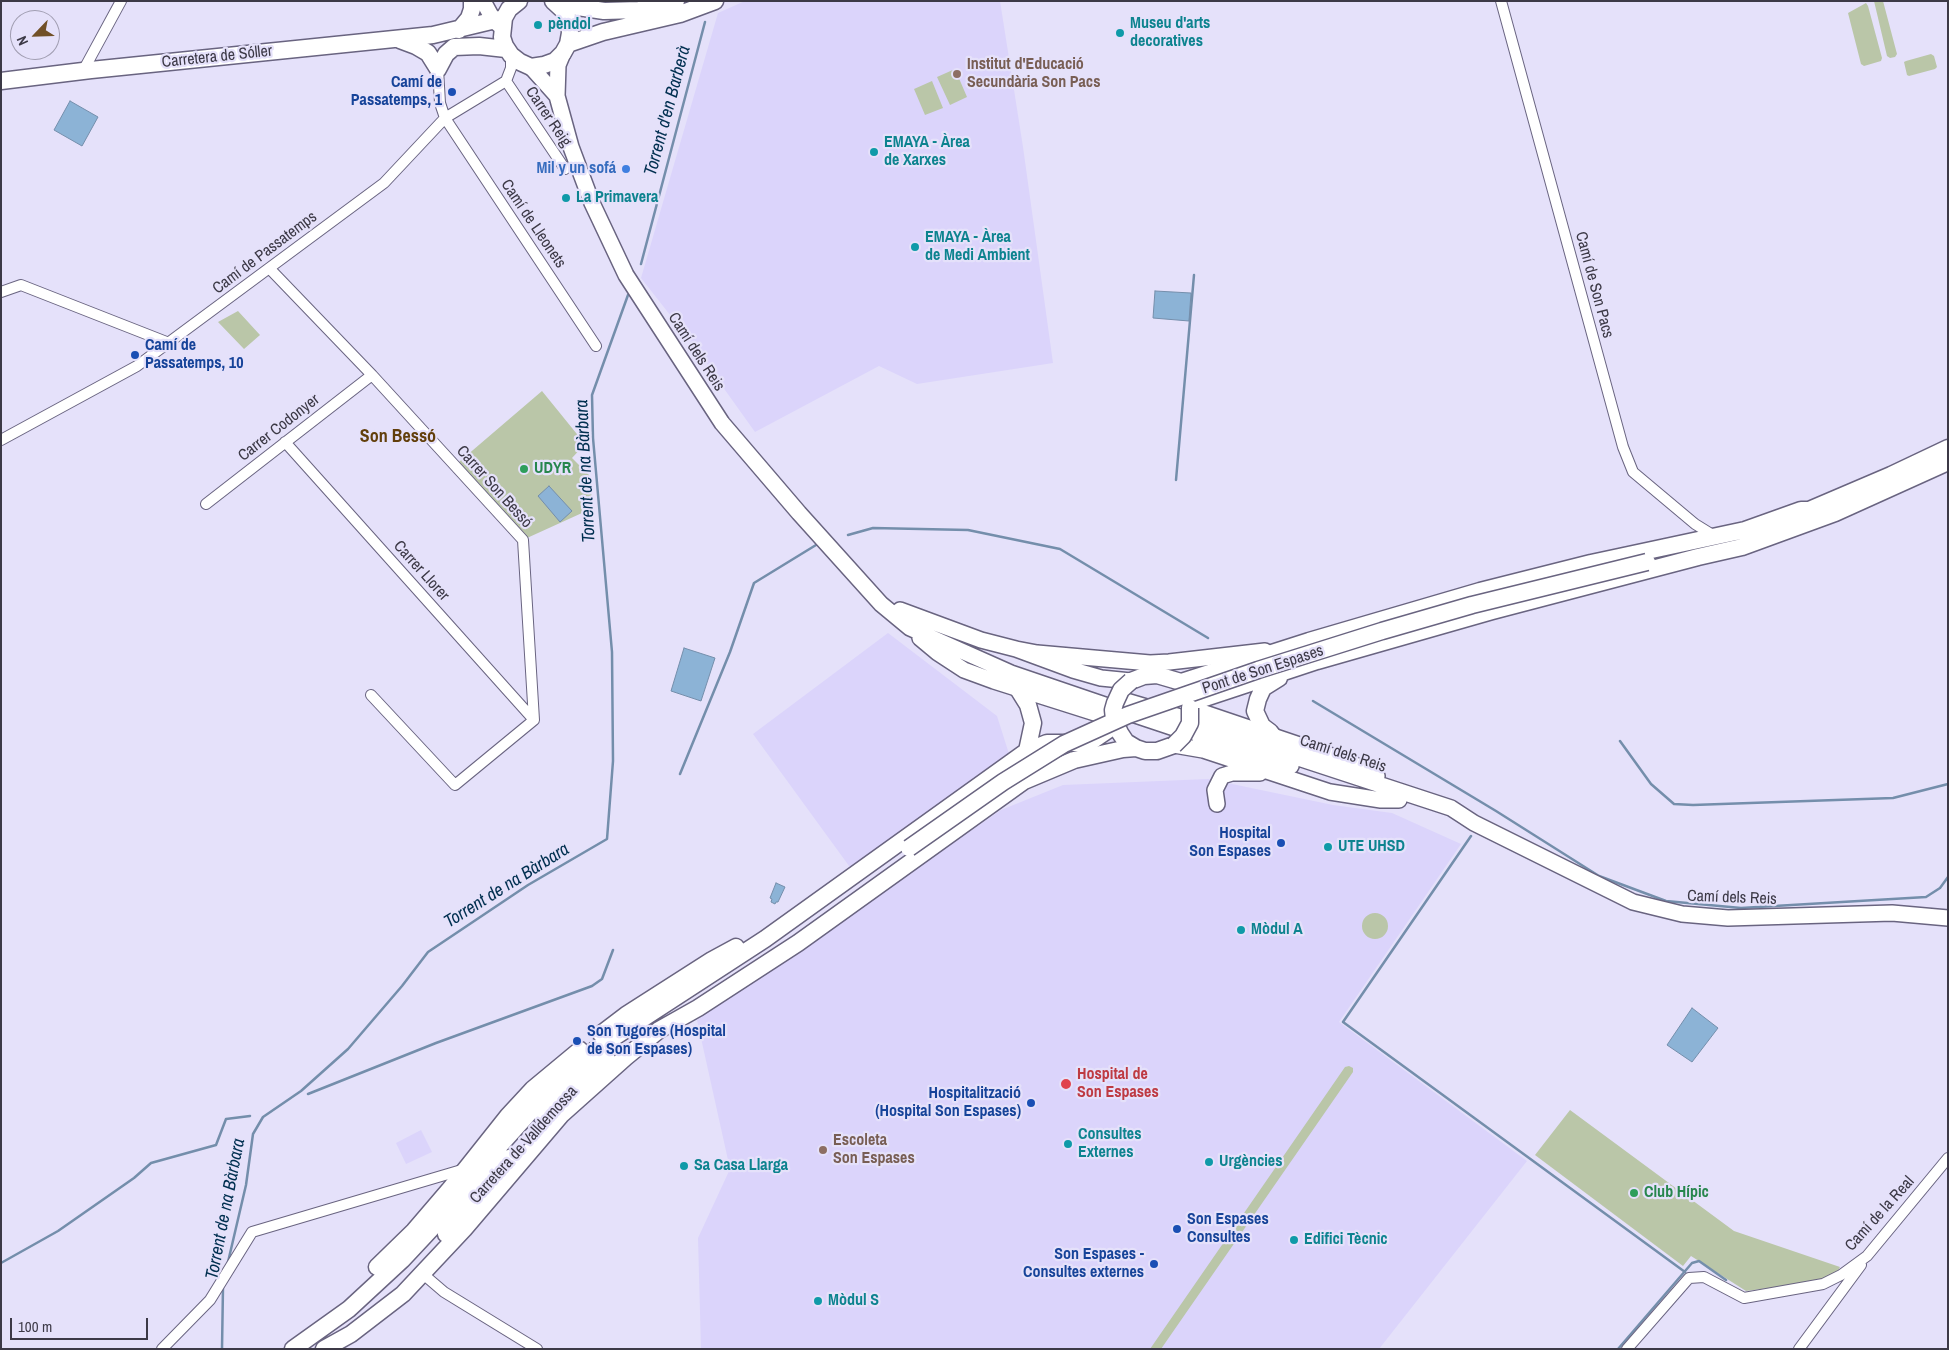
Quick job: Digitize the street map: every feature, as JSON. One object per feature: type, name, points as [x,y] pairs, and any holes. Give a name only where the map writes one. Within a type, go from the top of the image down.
[{"type":"main road","points":[[459,30],[469,18],[472,1]]},
{"type":"main road","points":[[507,50],[502,37],[500,22],[509,9],[519,1]]},
{"type":"main road","points":[[555,3],[604,11],[639,10],[676,1]]},
{"type":"main road","points":[[565,48],[603,32],[680,14],[715,1]]},
{"type":"main road","points":[[433,35],[453,40],[479,40],[507,50],[520,62],[531,67],[544,65],[554,61],[565,48],[570,33],[569,22],[565,12],[555,3]]},
{"type":"main road","points":[[433,35],[500,22]]},
{"type":"main road","name":"Carretera de Sóller","points":[[1,81],[433,35]]},
{"type":"main road","points":[[398,39],[428,53],[438,69],[446,54],[454,47],[479,46],[507,50]]},
{"type":"main road","points":[[1647,562],[1801,515],[1948,448]]},
{"type":"main road","points":[[1184,714],[1317,661],[1492,611],[1742,547],[1835,513],[1948,462]]},
{"type":"main road","points":[[1173,680],[1184,692],[1184,714],[1190,723],[1184,736],[1174,745],[1157,751],[1145,751],[1126,742],[1119,714],[1113,710],[1121,690],[1131,681],[1144,676],[1157,675],[1181,682],[1489,589],[1591,563],[1717,537],[1745,530],[1801,510],[1809,510]]},
{"type":"main road","points":[[1647,562],[1669,560],[1769,537]]},
{"type":"main road","name":"Pont de Son Espases","points":[[770,944],[808,914],[909,848],[1003,782],[1064,744],[1128,715],[1258,670],[1382,631],[1472,606],[1647,562]]},
{"type":"main road","points":[[1273,736],[1262,726],[1255,711],[1263,688],[1275,679],[1306,668],[1317,661]]},
{"type":"main road","points":[[1018,689],[1028,705],[1033,723],[1026,751]]},
{"type":"main road","points":[[284,1349],[345,1299],[392,1254],[450,1189],[508,1116],[534,1089],[560,1066],[618,1021],[712,960],[802,912],[1026,751],[1047,743],[1078,743],[1095,739],[1119,714]]},
{"type":"main road","points":[[324,1349],[351,1334],[403,1294],[464,1229],[561,1115],[659,1030],[698,1008],[798,944],[1024,781],[1074,760],[1122,749],[1136,748]]},
{"type":"main road","points":[[770,944],[786,944],[890,876]]},
{"type":"main road","points":[[770,944],[802,912]]},
{"type":"main road","name":"Carretera de Valldemossa","points":[[293,1349],[349,1309],[402,1260],[445,1214],[486,1161],[548,1092],[596,1049],[741,956],[770,944]]},
{"type":"main road","name":"Carretera de Valldemossa","points":[[318,1349],[386,1294],[419,1264],[560,1099],[637,1036],[770,944]]},
{"type":"street","points":[[83,71],[121,1]]},
{"type":"street","points":[[483,1],[500,22]]},
{"type":"street","points":[[585,1],[618,5],[647,1]]},
{"type":"street","name":"Camí de Son Pacs","points":[[1501,1],[1623,447],[1633,472],[1695,524],[1717,537]]},
{"type":"street","points":[[557,96],[558,65],[565,48]]},
{"type":"street","points":[[506,81],[511,68],[507,50]]},
{"type":"street","points":[[531,67],[557,96]]},
{"type":"street","points":[[438,69],[440,103],[445,118]]},
{"type":"street","name":"Camí de Passatemps","points":[[1,440],[137,366],[384,183],[445,118],[506,81]]},
{"type":"street","name":"Carrer Reig","points":[[506,81],[565,169]]},
{"type":"street","name":"Camí dels Reis","points":[[557,96],[571,147],[592,203],[626,275],[662,332],[722,423],[799,513],[881,604],[910,628],[1011,673],[1106,700],[950,640],[869,590]]},
{"type":"street","name":"Camí de Lleonets","points":[[445,118],[596,346]]},
{"type":"street","name":"Carrer Son Bessó","points":[[270,269],[372,375],[523,540],[534,720]]},
{"type":"street","points":[[1,292],[22,285],[169,343]]},
{"type":"street","name":"Carrer Codonyer","points":[[206,504],[372,375]]},
{"type":"street","name":"Carrer Llorer","points":[[285,442],[534,720]]},
{"type":"street","points":[[900,610],[981,640],[1037,653],[1150,663],[1282,650]]},
{"type":"street","points":[[910,628],[938,652],[964,670],[1018,689],[1119,714],[1184,714],[1273,736],[1347,761],[1399,786],[1404,797],[1381,800],[1330,792],[1203,750],[1174,745]]},
{"type":"street","points":[[1016,649],[1101,678],[1131,681]]},
{"type":"street","points":[[371,695],[455,785],[534,720]]},
{"type":"street","name":"Camí dels Reis","points":[[1197,730],[1404,797],[1451,808],[1474,823],[1633,902],[1682,914],[1728,918],[1892,913],[1948,918]]},
{"type":"street","points":[[1217,804],[1215,790],[1222,776],[1232,773],[1254,773],[1281,776]]},
{"type":"street","name":"Camí de la Real","points":[[1626,1349],[1689,1278],[1704,1277],[1744,1298],[1824,1284],[1841,1275],[1867,1256],[1948,1158]]},
{"type":"street","points":[[162,1349],[210,1300],[252,1232],[466,1168]]},
{"type":"street","points":[[1799,1349],[1867,1256]]},
{"type":"street","points":[[423,1274],[444,1292],[537,1349]]},
{"type":"shaded area","points":[[745,1],[1000,1],[1023,147],[1053,363],[917,384],[879,366],[755,432],[685,334],[641,278],[718,13]]},
{"type":"shaded area","points":[[888,633],[997,716],[1010,757],[852,870],[753,734]]},
{"type":"shaded area","name":"Hospital de Son Espases","points":[[1208,779],[1333,805],[1392,813],[1461,844],[1339,1022],[1527,1161],[1379,1349],[701,1349],[698,1238],[730,1169],[697,1020],[1001,810],[1063,785]]},
{"type":"shaded area","points":[[421,1130],[432,1152],[406,1164],[396,1143]]},
{"type":"green space","points":[[1874,1],[1883,1],[1897,54],[1895,57],[1890,58],[1887,56]]},
{"type":"green space","points":[[1866,3],[1882,58],[1881,61],[1864,66],[1861,64],[1848,13]]},
{"type":"green space","points":[[1931,54],[1934,56],[1937,67],[1935,69],[1907,75],[1904,62]]},
{"type":"green space","points":[[955,69],[967,97],[950,105],[937,77]]},
{"type":"green space","points":[[932,81],[943,108],[925,115],[914,89]]},
{"type":"green space","points":[[238,311],[260,335],[244,349],[218,322]]},
{"type":"green space","name":"UDYR","points":[[542,391],[585,444],[572,458],[589,475],[593,508],[527,538],[459,462]]},
{"type":"green space","points":[[1375,913],[1384,917],[1388,926],[1384,935],[1375,939],[1366,935],[1362,926],[1366,917]]},
{"type":"green space","points":[[1345,1067],[1353,1068],[1353,1072],[1161,1349],[1150,1349]]},
{"type":"green space","name":"Club Hípic","points":[[1570,1110],[1734,1231],[1840,1267],[1836,1274],[1825,1281],[1746,1291],[1691,1256],[1683,1266],[1535,1155]]},
{"type":"water","points":[[70,101],[98,117],[82,146],[54,130]]},
{"type":"water","points":[[1155,291],[1191,293],[1189,321],[1153,318]]},
{"type":"water","points":[[549,486],[572,511],[560,522],[538,496]]},
{"type":"water","points":[[684,648],[715,658],[701,701],[671,691]]},
{"type":"water","points":[[776,883],[785,887],[778,902],[775,904],[771,902],[772,899],[770,898]]},
{"type":"water","points":[[1692,1008],[1718,1028],[1692,1062],[1667,1045]]},
{"type":"waterway","name":"Torrent d'en Barberà","points":[[641,264],[705,22]]},
{"type":"waterway","points":[[1176,480],[1194,275]]},
{"type":"waterway","name":"Torrent de na Bàrbara","points":[[228,1262],[246,1185],[253,1134],[263,1117],[301,1091],[348,1049],[402,986],[428,952],[528,885],[607,839],[613,761],[612,652],[593,438],[592,395],[628,295]]},
{"type":"waterway","points":[[848,535],[873,528],[968,530],[1060,549],[1208,638]]},
{"type":"waterway","points":[[680,774],[730,652],[754,583],[816,545]]},
{"type":"waterway","points":[[1313,701],[1496,811],[1599,876],[1666,901],[1741,908],[1926,897],[1940,888],[1948,877]]},
{"type":"waterway","points":[[1620,741],[1651,784],[1674,804],[1693,805],[1893,798],[1948,784]]},
{"type":"waterway","points":[[1471,836],[1343,1022],[1685,1272]]},
{"type":"waterway","points":[[308,1094],[436,1043],[592,986],[602,979],[613,950]]},
{"type":"waterway","points":[[1,1263],[58,1231],[134,1178],[151,1163],[216,1145],[226,1119],[250,1116]]},
{"type":"waterway","points":[[1618,1349],[1692,1263],[1699,1261],[1726,1280]]},
{"type":"waterway","name":"Torrent de na Bàrbara","points":[[222,1349],[223,1287]]},
{"type":"place","name":"pèndol","points":[[538,25]]},
{"type":"place","name":"Museu d'arts decoratives","points":[[1120,33]]},
{"type":"place","name":"Institut d'Educació Secundària Son Pacs","points":[[957,74]]},
{"type":"place","name":"Camí de Passatemps, 1","points":[[452,92]]},
{"type":"place","name":"EMAYA - Àrea de Xarxes","points":[[874,152]]},
{"type":"place","name":"Mil y un sofá","points":[[626,169]]},
{"type":"place","name":"La Primavera","points":[[566,198]]},
{"type":"place","name":"EMAYA - Àrea de Medi Ambient","points":[[915,247]]},
{"type":"place","name":"Camí de Passatemps, 10","points":[[135,355]]},
{"type":"place","name":"UDYR","points":[[524,469]]},
{"type":"place","name":"Hospital Son Espases","points":[[1281,843]]},
{"type":"place","name":"UTE UHSD","points":[[1328,847]]},
{"type":"place","name":"Mòdul A","points":[[1241,930]]},
{"type":"place","name":"Son Tugores (Hospital de Son Espases)","points":[[577,1041]]},
{"type":"place","name":"Hospital de Son Espases","points":[[1066,1084]]},
{"type":"place","name":"Hospitalització (Hospital Son Espases)","points":[[1031,1103]]},
{"type":"place","name":"Consultes Externes","points":[[1068,1144]]},
{"type":"place","name":"Escoleta Son Espases","points":[[823,1150]]},
{"type":"place","name":"Urgències","points":[[1209,1162]]},
{"type":"place","name":"Sa Casa Llarga","points":[[684,1166]]},
{"type":"place","name":"Club Hípic","points":[[1634,1193]]},
{"type":"place","name":"Son Espases Consultes","points":[[1177,1229]]},
{"type":"place","name":"Edifici Tècnic","points":[[1294,1240]]},
{"type":"place","name":"Son Espases - Consultes externes","points":[[1154,1264]]},
{"type":"place","name":"Mòdul S","points":[[818,1301]]},
{"type":"district","name":"Son Bessó","points":[[398,437]]}]
